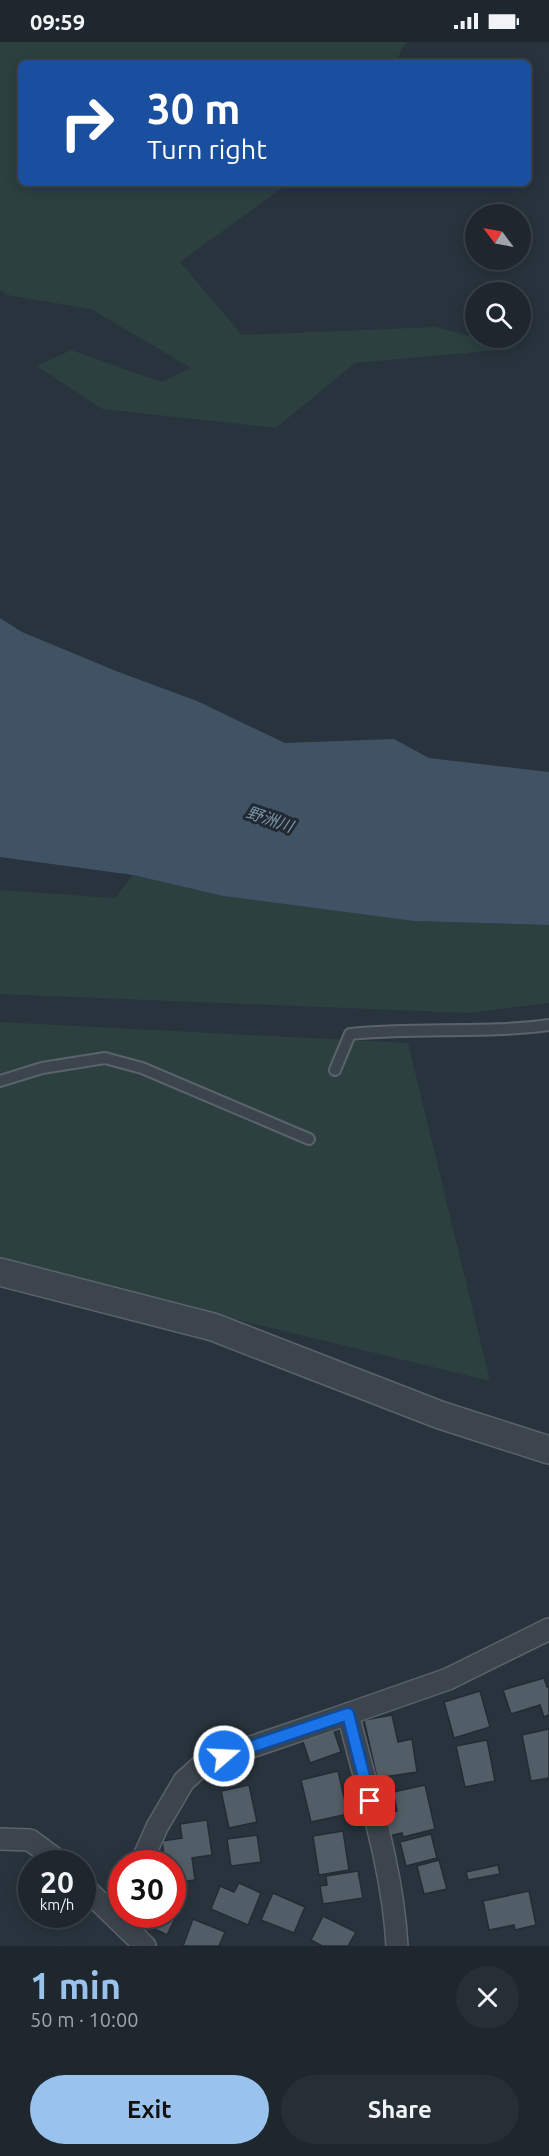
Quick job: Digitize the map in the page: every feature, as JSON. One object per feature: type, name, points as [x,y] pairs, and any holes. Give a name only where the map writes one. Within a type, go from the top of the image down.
[{"type":"street","points":[[0,1272],[213,1327],[430,1412],[549,1450]]},
{"type":"street","points":[[147,1850],[157,1827],[184,1781],[204,1763],[448,1679],[549,1629]]},
{"type":"street","points":[[348,1714],[386,1866],[396,1924],[397,1946]]},
{"type":"street","points":[[0,1839],[30,1840],[43,1850]]},
{"type":"street","points":[[96,1896],[108,1905]]},
{"type":"street","points":[[130,1928],[145,1946]]},
{"type":"lane","points":[[335,1070],[350,1034],[382,1030],[524,1029],[549,1025]]},
{"type":"lane","points":[[0,1081],[42,1068],[105,1058],[142,1068],[309,1139]]},
{"type":"green space","points":[[0,42],[406,42],[397,60],[18,60],[18,186],[285,186],[180,262],[242,335],[435,327],[465,335],[465,348],[517,348],[355,363],[276,428],[102,409],[37,366],[71,350],[161,382],[191,368],[91,309],[7,295],[0,290]]},
{"type":"green space","points":[[133,875],[223,896],[414,921],[549,925],[549,1003],[467,1013],[0,994],[0,890],[115,898]]},
{"type":"green space","points":[[0,1022],[408,1043],[490,1381],[0,1262]]},
{"type":"water","name":"野洲川","points":[[0,618],[22,632],[116,671],[197,701],[285,743],[394,739],[429,758],[549,772],[549,925],[414,921],[223,896],[133,875],[0,857]]},
{"type":"building","points":[[544,1678],[547,1687],[549,1686],[549,1715],[544,1717],[540,1705],[511,1714],[503,1690]]},
{"type":"building","points":[[480,1691],[490,1727],[454,1738],[444,1702]]},
{"type":"building","points":[[392,1715],[398,1742],[412,1739],[417,1772],[377,1778],[364,1720]]},
{"type":"building","points":[[333,1728],[341,1752],[310,1763],[302,1739]]},
{"type":"building","points":[[549,1729],[549,1778],[531,1781],[522,1735]]},
{"type":"building","points":[[487,1740],[495,1781],[465,1787],[456,1746]]},
{"type":"building","points":[[338,1771],[348,1814],[311,1822],[301,1780]]},
{"type":"building","points":[[249,1785],[257,1822],[229,1828],[221,1791]]},
{"type":"building","points":[[425,1785],[435,1829],[403,1837],[402,1833],[385,1837],[379,1815],[397,1811],[393,1792]]},
{"type":"building","points":[[207,1820],[212,1855],[192,1858],[195,1880],[186,1881],[186,1850],[163,1850],[162,1841],[182,1838],[180,1824]]},
{"type":"building","points":[[343,1831],[349,1870],[319,1875],[313,1836]]},
{"type":"building","points":[[431,1834],[437,1858],[406,1866],[400,1842]]},
{"type":"building","points":[[257,1835],[261,1862],[231,1866],[227,1839]]},
{"type":"building","points":[[439,1860],[447,1889],[424,1894],[417,1866]]},
{"type":"building","points":[[498,1865],[500,1874],[468,1880],[466,1872]]},
{"type":"building","points":[[358,1871],[363,1898],[323,1904],[320,1886],[327,1885],[326,1876]]},
{"type":"building","points":[[239,1883],[261,1893],[248,1925],[211,1909],[220,1886],[234,1892]]},
{"type":"building","points":[[529,1891],[536,1925],[515,1930],[514,1925],[489,1930],[483,1901]]},
{"type":"building","points":[[273,1893],[305,1907],[294,1933],[261,1920]]},
{"type":"building","points":[[323,1916],[356,1932],[348,1946],[322,1946],[311,1940]]},
{"type":"building","points":[[193,1919],[225,1932],[219,1946],[183,1946]]},
{"type":"building","points":[[153,1928],[170,1928],[167,1935]]},
{"type":"route","points":[[224,1756],[348,1714],[370,1801]]}]
